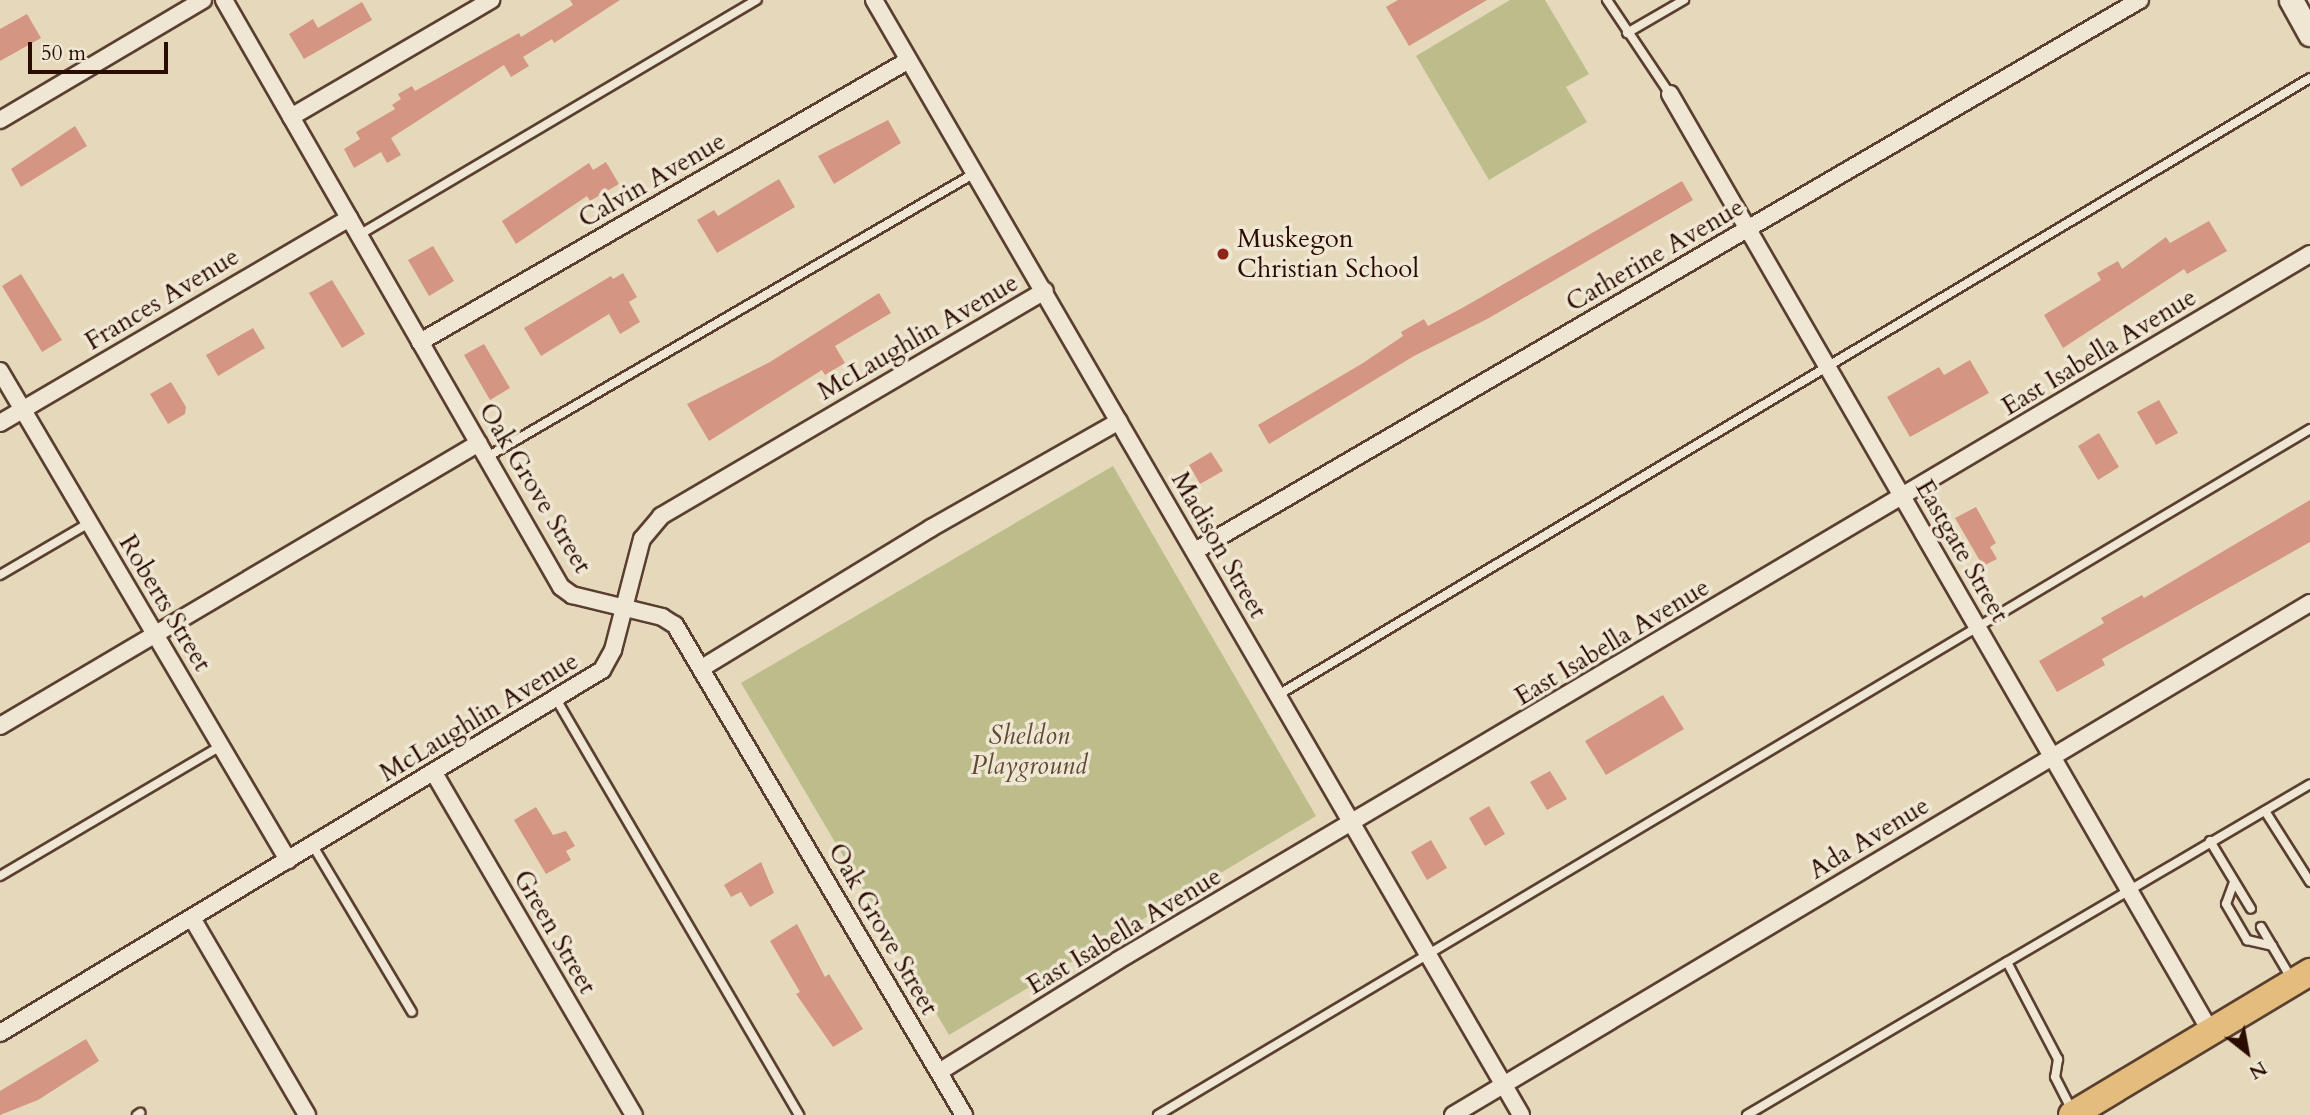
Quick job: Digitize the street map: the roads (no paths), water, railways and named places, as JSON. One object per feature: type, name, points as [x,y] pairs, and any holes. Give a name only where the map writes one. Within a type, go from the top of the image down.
[{"type":"main road","points":[[2291,0],[2310,34]]},
{"type":"main road","points":[[2073,1114],[2302,977]]},
{"type":"street","points":[[0,120],[203,0]]},
{"type":"street","points":[[291,117],[491,0]]},
{"type":"street","name":"Madison Street","points":[[874,0],[1521,1115]]},
{"type":"street","name":"Catherine Avenue","points":[[1195,551],[2140,0]]},
{"type":"street","name":"Oak Grove Street","points":[[226,1],[561,587],[572,595],[670,621],[702,668],[962,1114]]},
{"type":"street","name":"Calvin Avenue","points":[[420,342],[909,60]]},
{"type":"street","name":"Eastgate Street","points":[[1670,94],[2211,1032]]},
{"type":"street","name":"Frances Avenue","points":[[0,423],[349,218]]},
{"type":"street","name":"East Isabella Avenue","points":[[939,1072],[1117,961],[1353,825],[2310,254]]},
{"type":"street","name":"McLaughlin Avenue","points":[[0,1033],[434,774],[602,670],[613,650],[642,539],[661,516],[1045,291]]},
{"type":"street","name":"Roberts Street","points":[[0,371],[288,860]]},
{"type":"street","points":[[702,668],[931,528],[1119,421]]},
{"type":"street","points":[[0,726],[478,443]]},
{"type":"street","name":"Ada Avenue","points":[[1453,1115],[2310,603]]},
{"type":"street","name":"Green Street","points":[[434,774],[634,1115]]},
{"type":"street","points":[[192,918],[307,1115]]},
{"type":"lane","points":[[359,235],[757,0]]},
{"type":"lane","points":[[1607,0],[1670,94]]},
{"type":"lane","points":[[1627,33],[1684,0]]},
{"type":"lane","points":[[1278,695],[1829,369],[2310,78]]},
{"type":"lane","points":[[487,457],[975,173]]},
{"type":"lane","points":[[1158,1115],[2310,429]]},
{"type":"lane","points":[[0,575],[89,523]]},
{"type":"lane","points":[[556,699],[799,1115]]},
{"type":"lane","points":[[0,876],[220,746]]},
{"type":"lane","points":[[1747,1115],[2007,962],[2128,887],[2310,784]]},
{"type":"lane","points":[[2265,811],[2310,882]]},
{"type":"lane","points":[[2210,841],[2250,909]]},
{"type":"lane","points":[[313,846],[412,1012]]},
{"type":"lane","points":[[2234,882],[2226,904],[2247,940],[2272,946]]},
{"type":"lane","points":[[2261,927],[2272,946],[2302,977]]},
{"type":"lane","points":[[2007,962],[2058,1059],[2055,1077],[2073,1114]]},
{"type":"place","name":"Muskegon Christian School","points":[[1223,254]]},
{"type":"park label","name":"Sheldon Playground","points":[[1029,751]]}]
